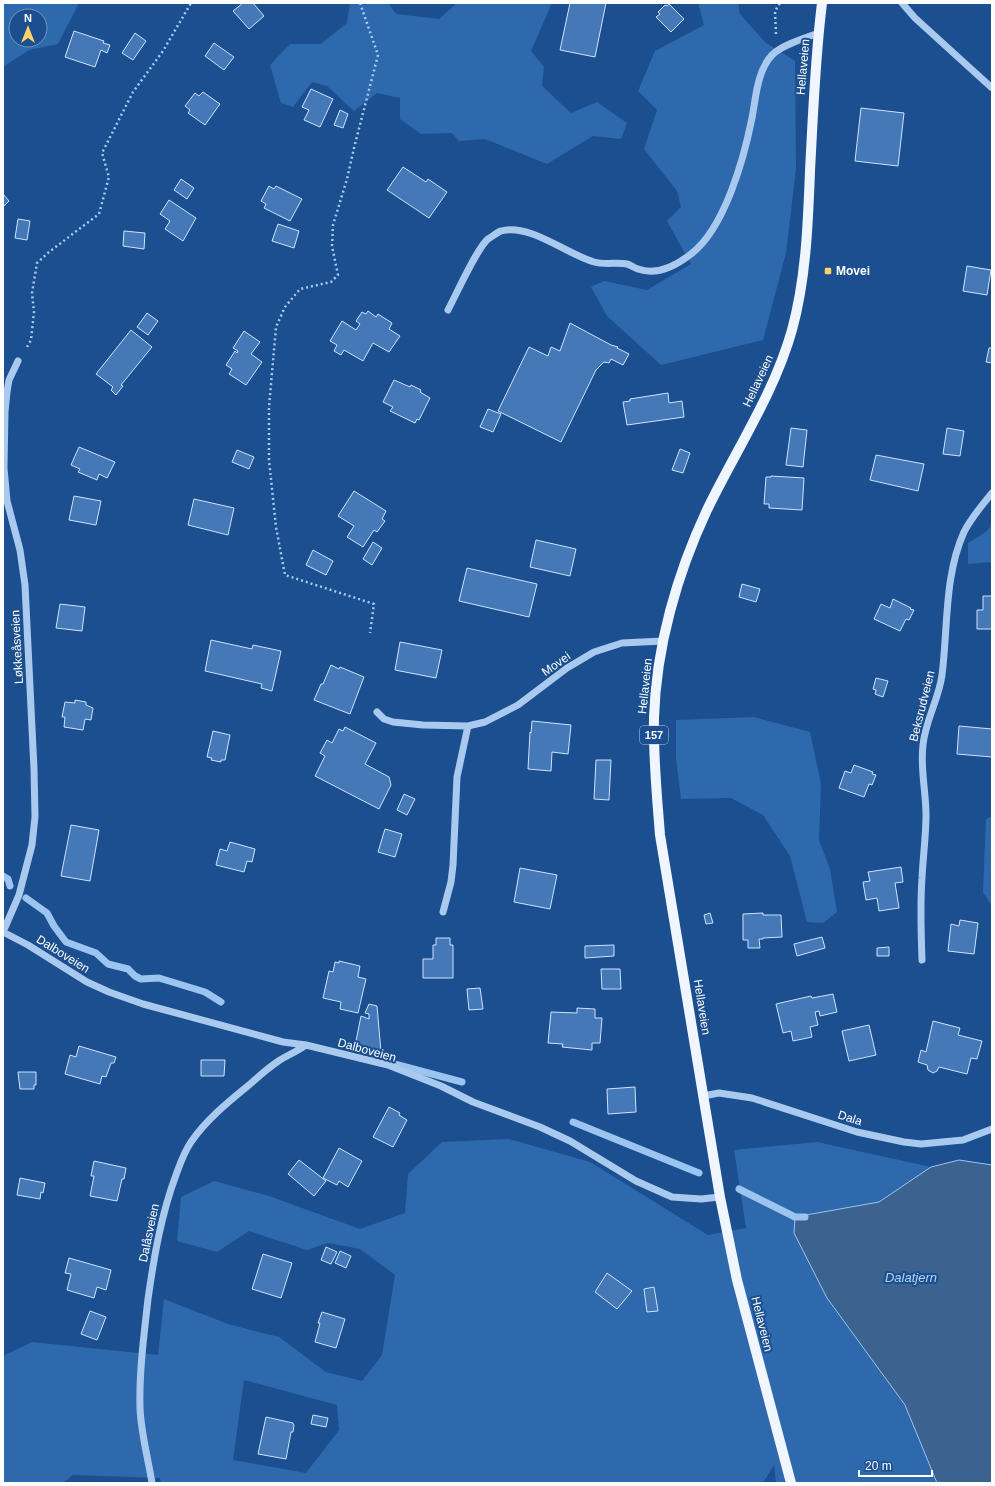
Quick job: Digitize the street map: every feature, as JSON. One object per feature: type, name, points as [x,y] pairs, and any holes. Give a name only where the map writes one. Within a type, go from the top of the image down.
[{"type":"main road","name":"Hellaveien","points":[[791,1483],[737,1280],[720,1197],[660,835],[656,790],[654,717],[663,641],[669,614],[691,547],[707,510],[774,379],[785,354],[798,307],[807,229],[813,98],[822,3]]},
{"type":"street","points":[[902,3],[915,18],[992,88]]},
{"type":"street","points":[[448,310],[479,251],[487,240],[500,231],[517,230],[533,234],[581,257],[596,262],[629,264],[637,269],[649,271],[662,270],[673,266],[692,254],[708,236],[726,204],[749,134],[763,68],[772,55],[786,46],[819,34]]},
{"type":"street","name":"Løkkeåsveien","points":[[3,932],[19,896],[32,846],[35,817],[25,585],[20,550],[7,501],[4,468],[5,412],[7,392],[18,361]]},
{"type":"street","name":"Beksrudveien","points":[[922,960],[922,880],[926,815],[922,745],[926,727],[942,677],[953,567],[964,531],[992,493]]},
{"type":"street","name":"Movei","points":[[377,712],[384,719],[393,722],[423,725],[468,726],[485,722],[518,705],[567,668],[594,652],[622,643],[663,641]]},
{"type":"street","points":[[443,912],[451,882],[453,865],[457,777],[468,726]]},
{"type":"street","name":"Dalboveien","points":[[3,932],[28,945],[87,982],[109,992],[143,1004],[192,1018],[283,1042],[306,1045],[388,1066],[441,1086],[473,1102],[540,1127],[570,1141],[636,1180],[672,1197],[701,1199],[720,1197]]},
{"type":"street","name":"Dalåsveien","points":[[152,1483],[140,1409],[140,1373],[157,1244],[164,1211],[171,1188],[183,1157],[202,1128],[226,1104],[279,1060],[298,1051],[306,1045]]},
{"type":"street","name":"Dala","points":[[703,1096],[719,1093],[752,1098],[857,1132],[904,1142],[928,1143],[963,1140],[992,1129]]},
{"type":"path","points":[[18,361],[31,340],[34,312],[32,293],[37,263],[99,214],[110,177],[102,153],[133,92],[163,51],[191,3]]},
{"type":"path","points":[[360,3],[378,55],[345,186],[333,225],[332,246],[338,275],[331,282],[300,289],[284,307],[276,328],[269,407],[269,460],[276,527],[285,575],[374,604],[370,633]]},
{"type":"path","points":[[780,3],[775,11],[777,37],[786,46]]},
{"type":"shaded area","points":[[3,3],[79,3],[58,44],[48,46],[48,8],[8,8],[8,48],[39,48],[29,50],[3,67]]},
{"type":"shaded area","points":[[350,3],[388,3],[396,14],[439,19],[457,3],[552,3],[531,51],[544,67],[542,86],[571,113],[597,102],[627,123],[621,139],[593,136],[547,164],[485,139],[459,141],[452,133],[421,134],[400,119],[400,98],[377,93],[354,111],[327,86],[312,82],[293,107],[281,103],[270,65],[290,44],[321,44],[347,23]]},
{"type":"shaded area","points":[[698,3],[738,3],[740,14],[765,42],[795,61],[796,169],[786,253],[763,340],[661,365],[607,316],[591,287],[604,281],[647,290],[691,264],[667,221],[681,207],[677,191],[644,149],[657,110],[638,91],[655,51],[704,25]]},
{"type":"shaded area","points":[[992,524],[992,562],[968,564],[968,543],[986,532]]},
{"type":"shaded area","points":[[754,717],[810,732],[821,784],[819,840],[830,869],[837,912],[823,923],[807,922],[790,856],[763,815],[731,798],[681,799],[676,758],[676,720]]},
{"type":"shaded area","points":[[992,816],[992,906],[983,892],[986,819]]},
{"type":"shaded area","points":[[509,1139],[590,1162],[708,1235],[746,1228],[734,1150],[817,1142],[931,1167],[879,1202],[795,1217],[827,1298],[905,1405],[937,1483],[776,1483],[774,1465],[763,1483],[161,1483],[160,1478],[73,1475],[63,1483],[3,1483],[3,1356],[32,1342],[158,1355],[164,1299],[228,1324],[279,1337],[326,1372],[362,1381],[382,1355],[395,1275],[360,1249],[328,1243],[307,1250],[249,1231],[217,1252],[177,1241],[181,1197],[214,1181],[269,1196],[360,1229],[405,1213],[408,1174],[442,1142]],"holes":[[[244,1380],[337,1405],[339,1430],[306,1473],[233,1460]]]},
{"type":"water","name":"Dalatjern","points":[[959,1160],[992,1165],[992,1483],[937,1483],[905,1405],[827,1298],[794,1233],[795,1217],[879,1202],[931,1167]]},
{"type":"building","points":[[243,3],[253,3],[264,16],[249,29],[233,11]]},
{"type":"building","points":[[570,3],[606,3],[595,57],[560,50]]},
{"type":"building","points":[[669,4],[684,19],[671,32],[656,17],[660,14],[658,12],[665,5],[667,6]]},
{"type":"building","points":[[74,31],[104,41],[103,43],[110,45],[107,53],[101,50],[95,67],[65,57]]},
{"type":"building","points":[[135,33],[146,41],[133,60],[122,53]]},
{"type":"building","points":[[214,43],[234,57],[224,70],[205,56]]},
{"type":"building","points":[[311,89],[333,99],[320,127],[304,120],[309,110],[302,107]]},
{"type":"building","points":[[203,92],[220,104],[205,125],[188,113],[190,110],[185,106],[195,93],[199,96]]},
{"type":"building","points":[[861,108],[904,113],[898,166],[855,161]]},
{"type":"building","points":[[340,110],[348,114],[343,128],[334,125]]},
{"type":"building","points":[[403,167],[426,182],[428,179],[447,192],[429,218],[387,190]]},
{"type":"building","points":[[181,179],[194,188],[187,199],[174,190]]},
{"type":"building","points":[[269,186],[274,189],[276,186],[302,199],[290,221],[264,208],[266,204],[261,201]]},
{"type":"building","points":[[3,194],[9,201],[4,206],[3,205]]},
{"type":"building","points":[[169,200],[196,218],[183,241],[165,229],[170,221],[160,214]]},
{"type":"building","points":[[18,219],[30,221],[27,240],[15,238]]},
{"type":"building","points":[[278,224],[299,231],[294,248],[272,241]]},
{"type":"building","points":[[124,231],[145,233],[144,249],[123,246]]},
{"type":"building","points":[[967,266],[991,270],[987,295],[963,291]]},
{"type":"building","points":[[368,311],[376,317],[378,314],[392,323],[389,329],[400,336],[389,352],[373,343],[363,361],[344,350],[341,355],[334,351],[337,345],[330,341],[342,321],[356,330],[360,324],[356,321],[362,312],[366,314]]},
{"type":"building","points":[[147,313],[158,321],[148,335],[137,327]]},
{"type":"building","points":[[570,323],[629,354],[623,365],[611,359],[609,363],[604,362],[596,370],[561,442],[498,411],[529,347],[548,356],[551,347],[560,351]]},
{"type":"building","points":[[131,330],[152,347],[121,385],[123,386],[116,395],[111,390],[113,387],[96,374]]},
{"type":"building","points":[[244,331],[260,342],[251,354],[262,362],[246,385],[229,374],[232,369],[226,365],[235,351],[237,353],[238,351],[233,348]]},
{"type":"building","points":[[989,348],[992,348],[992,363],[986,362]]},
{"type":"building","points":[[394,380],[410,387],[411,385],[421,390],[420,392],[430,398],[419,420],[417,419],[415,423],[390,411],[393,407],[383,402]]},
{"type":"building","points":[[668,393],[669,403],[682,401],[684,417],[627,425],[623,402],[630,401],[630,399]]},
{"type":"building","points":[[488,409],[501,414],[493,432],[480,427]]},
{"type":"building","points":[[791,428],[807,430],[803,467],[786,465]]},
{"type":"building","points":[[947,428],[964,431],[960,456],[943,454]]},
{"type":"building","points":[[79,447],[115,462],[107,478],[99,474],[97,480],[78,472],[80,469],[71,465]]},
{"type":"building","points":[[680,449],[690,453],[683,473],[672,470]]},
{"type":"building","points":[[237,450],[254,457],[249,469],[232,462]]},
{"type":"building","points":[[876,455],[924,464],[918,491],[870,480]]},
{"type":"building","points":[[766,477],[804,478],[802,510],[769,508],[769,504],[764,504]]},
{"type":"building","points":[[354,491],[386,511],[382,519],[385,521],[377,532],[374,530],[363,547],[347,537],[354,526],[338,516]]},
{"type":"building","points":[[74,496],[101,501],[96,525],[69,520]]},
{"type":"building","points":[[194,499],[234,508],[228,535],[188,525]]},
{"type":"building","points":[[536,540],[576,549],[570,576],[530,567]]},
{"type":"building","points":[[373,542],[382,548],[372,565],[363,559]]},
{"type":"building","points":[[313,550],[333,561],[326,575],[306,565]]},
{"type":"building","points":[[467,568],[537,584],[529,617],[459,601]]},
{"type":"building","points":[[742,584],[760,589],[756,602],[739,597]]},
{"type":"building","points":[[983,596],[992,596],[992,629],[977,629],[977,610],[983,610]]},
{"type":"building","points":[[893,599],[914,610],[909,620],[906,619],[900,631],[874,619],[881,604],[890,608]]},
{"type":"building","points":[[60,604],[85,607],[82,631],[56,628]]},
{"type":"building","points":[[211,640],[252,649],[253,645],[281,651],[272,691],[261,688],[262,684],[205,671]]},
{"type":"building","points":[[400,642],[442,650],[436,678],[395,670]]},
{"type":"building","points":[[331,665],[364,677],[350,714],[314,700]]},
{"type":"building","points":[[876,678],[888,681],[883,697],[875,694],[876,690],[873,689]]},
{"type":"building","points":[[75,700],[86,702],[86,705],[93,708],[91,720],[85,719],[83,730],[64,727],[65,717],[62,717],[65,702],[75,703]]},
{"type":"building","points":[[532,721],[571,725],[568,754],[552,752],[551,771],[528,769]]},
{"type":"building","points":[[959,726],[992,729],[992,757],[957,754]]},
{"type":"building","points":[[345,727],[376,743],[365,764],[389,777],[391,785],[379,809],[315,776],[325,756],[320,753],[327,740],[332,743],[339,729],[343,731]]},
{"type":"building","points":[[213,731],[230,735],[225,760],[221,760],[221,762],[211,760],[212,758],[207,757]]},
{"type":"building","points":[[596,760],[611,760],[609,800],[594,799]]},
{"type":"building","points":[[854,765],[873,772],[872,774],[876,775],[872,785],[869,784],[864,797],[839,788],[845,771],[851,773]]},
{"type":"building","points":[[404,794],[415,799],[407,815],[397,810]]},
{"type":"building","points":[[71,825],[99,830],[90,881],[61,876]]},
{"type":"building","points":[[385,829],[402,834],[395,857],[378,852]]},
{"type":"building","points":[[230,842],[255,849],[252,862],[247,861],[244,872],[216,865],[220,849],[227,851]]},
{"type":"building","points":[[901,867],[903,882],[895,883],[899,908],[879,911],[877,898],[866,900],[863,882],[870,881],[868,872]]},
{"type":"building","points":[[520,868],[557,875],[550,909],[514,902]]},
{"type":"building","points":[[710,913],[713,923],[706,924],[704,915]]},
{"type":"building","points":[[763,913],[763,915],[781,915],[782,937],[759,939],[760,948],[748,948],[748,940],[743,940],[743,914]]},
{"type":"building","points":[[960,920],[978,923],[974,954],[948,951],[951,924],[959,926]]},
{"type":"building","points":[[822,937],[825,948],[797,956],[794,944]]},
{"type":"building","points":[[436,938],[450,938],[450,945],[453,945],[453,978],[423,978],[423,959],[433,959],[433,945],[436,945]]},
{"type":"building","points":[[614,945],[614,956],[585,958],[585,946]]},
{"type":"building","points":[[889,947],[889,956],[877,956],[877,948]]},
{"type":"building","points":[[339,961],[360,966],[358,977],[366,979],[358,1013],[340,1009],[341,1002],[323,998],[329,971],[333,972],[335,962],[339,963]]},
{"type":"building","points":[[601,969],[620,969],[621,989],[602,989]]},
{"type":"building","points":[[480,988],[483,1009],[469,1010],[467,989]]},
{"type":"building","points":[[833,994],[837,1012],[820,1016],[819,1011],[815,1012],[818,1025],[810,1027],[812,1037],[793,1041],[791,1031],[783,1033],[776,1004],[811,996],[812,998]]},
{"type":"building","points":[[369,1004],[377,1006],[381,1052],[355,1046],[361,1016],[369,1019],[369,1014],[365,1013]]},
{"type":"building","points":[[577,1008],[595,1009],[595,1018],[602,1018],[600,1043],[592,1043],[592,1050],[562,1047],[563,1044],[548,1043],[551,1012],[577,1013]]},
{"type":"building","points":[[933,1021],[960,1028],[958,1035],[982,1041],[977,1059],[971,1058],[967,1074],[939,1067],[937,1071],[933,1073],[928,1070],[927,1065],[918,1062],[921,1050],[926,1052]]},
{"type":"building","points":[[869,1025],[876,1055],[849,1061],[842,1031]]},
{"type":"building","points":[[79,1046],[116,1057],[114,1063],[111,1063],[106,1077],[102,1076],[100,1084],[65,1074],[70,1055],[76,1057]]},
{"type":"building","points":[[201,1060],[225,1060],[224,1076],[201,1076]]},
{"type":"building","points":[[18,1072],[36,1072],[36,1085],[34,1085],[34,1089],[20,1089]]},
{"type":"building","points":[[635,1087],[636,1112],[608,1114],[607,1089]]},
{"type":"building","points":[[389,1107],[400,1113],[399,1115],[407,1120],[393,1147],[373,1137]]},
{"type":"building","points":[[339,1148],[362,1161],[348,1187],[339,1181],[337,1185],[323,1178]]},
{"type":"building","points":[[299,1160],[326,1181],[314,1196],[288,1174]]},
{"type":"building","points":[[94,1161],[126,1168],[117,1201],[90,1196],[94,1176],[91,1176]]},
{"type":"building","points":[[20,1178],[45,1183],[40,1199],[17,1195]]},
{"type":"building","points":[[326,1247],[337,1252],[331,1264],[321,1260]]},
{"type":"building","points":[[340,1251],[351,1256],[346,1268],[335,1263]]},
{"type":"building","points":[[263,1254],[292,1263],[281,1298],[252,1289]]},
{"type":"building","points":[[69,1258],[111,1270],[106,1290],[97,1287],[94,1298],[67,1290],[71,1274],[65,1273]]},
{"type":"building","points":[[607,1273],[632,1291],[617,1309],[595,1292]]},
{"type":"building","points":[[654,1287],[658,1311],[647,1312],[644,1289]]},
{"type":"building","points":[[90,1311],[106,1317],[97,1340],[81,1334]]},
{"type":"building","points":[[322,1312],[345,1319],[336,1348],[315,1342],[320,1323],[318,1323]]},
{"type":"building","points":[[313,1415],[328,1418],[326,1427],[311,1424]]},
{"type":"building","points":[[266,1417],[293,1423],[294,1425],[293,1432],[291,1432],[286,1459],[258,1454]]},
{"type":"waterway","points":[[3,876],[8,879],[10,886]]},
{"type":"waterway","points":[[26,898],[47,913],[54,926],[66,942],[96,953],[108,964],[128,969],[135,976],[141,979],[159,978],[205,992],[221,1002]]},
{"type":"waterway","points":[[387,1062],[462,1082]]},
{"type":"waterway","points":[[573,1122],[699,1173]]},
{"type":"waterway","points":[[739,1189],[795,1217],[805,1217]]},
{"type":"place","name":"Movei","points":[[828,271]]}]
